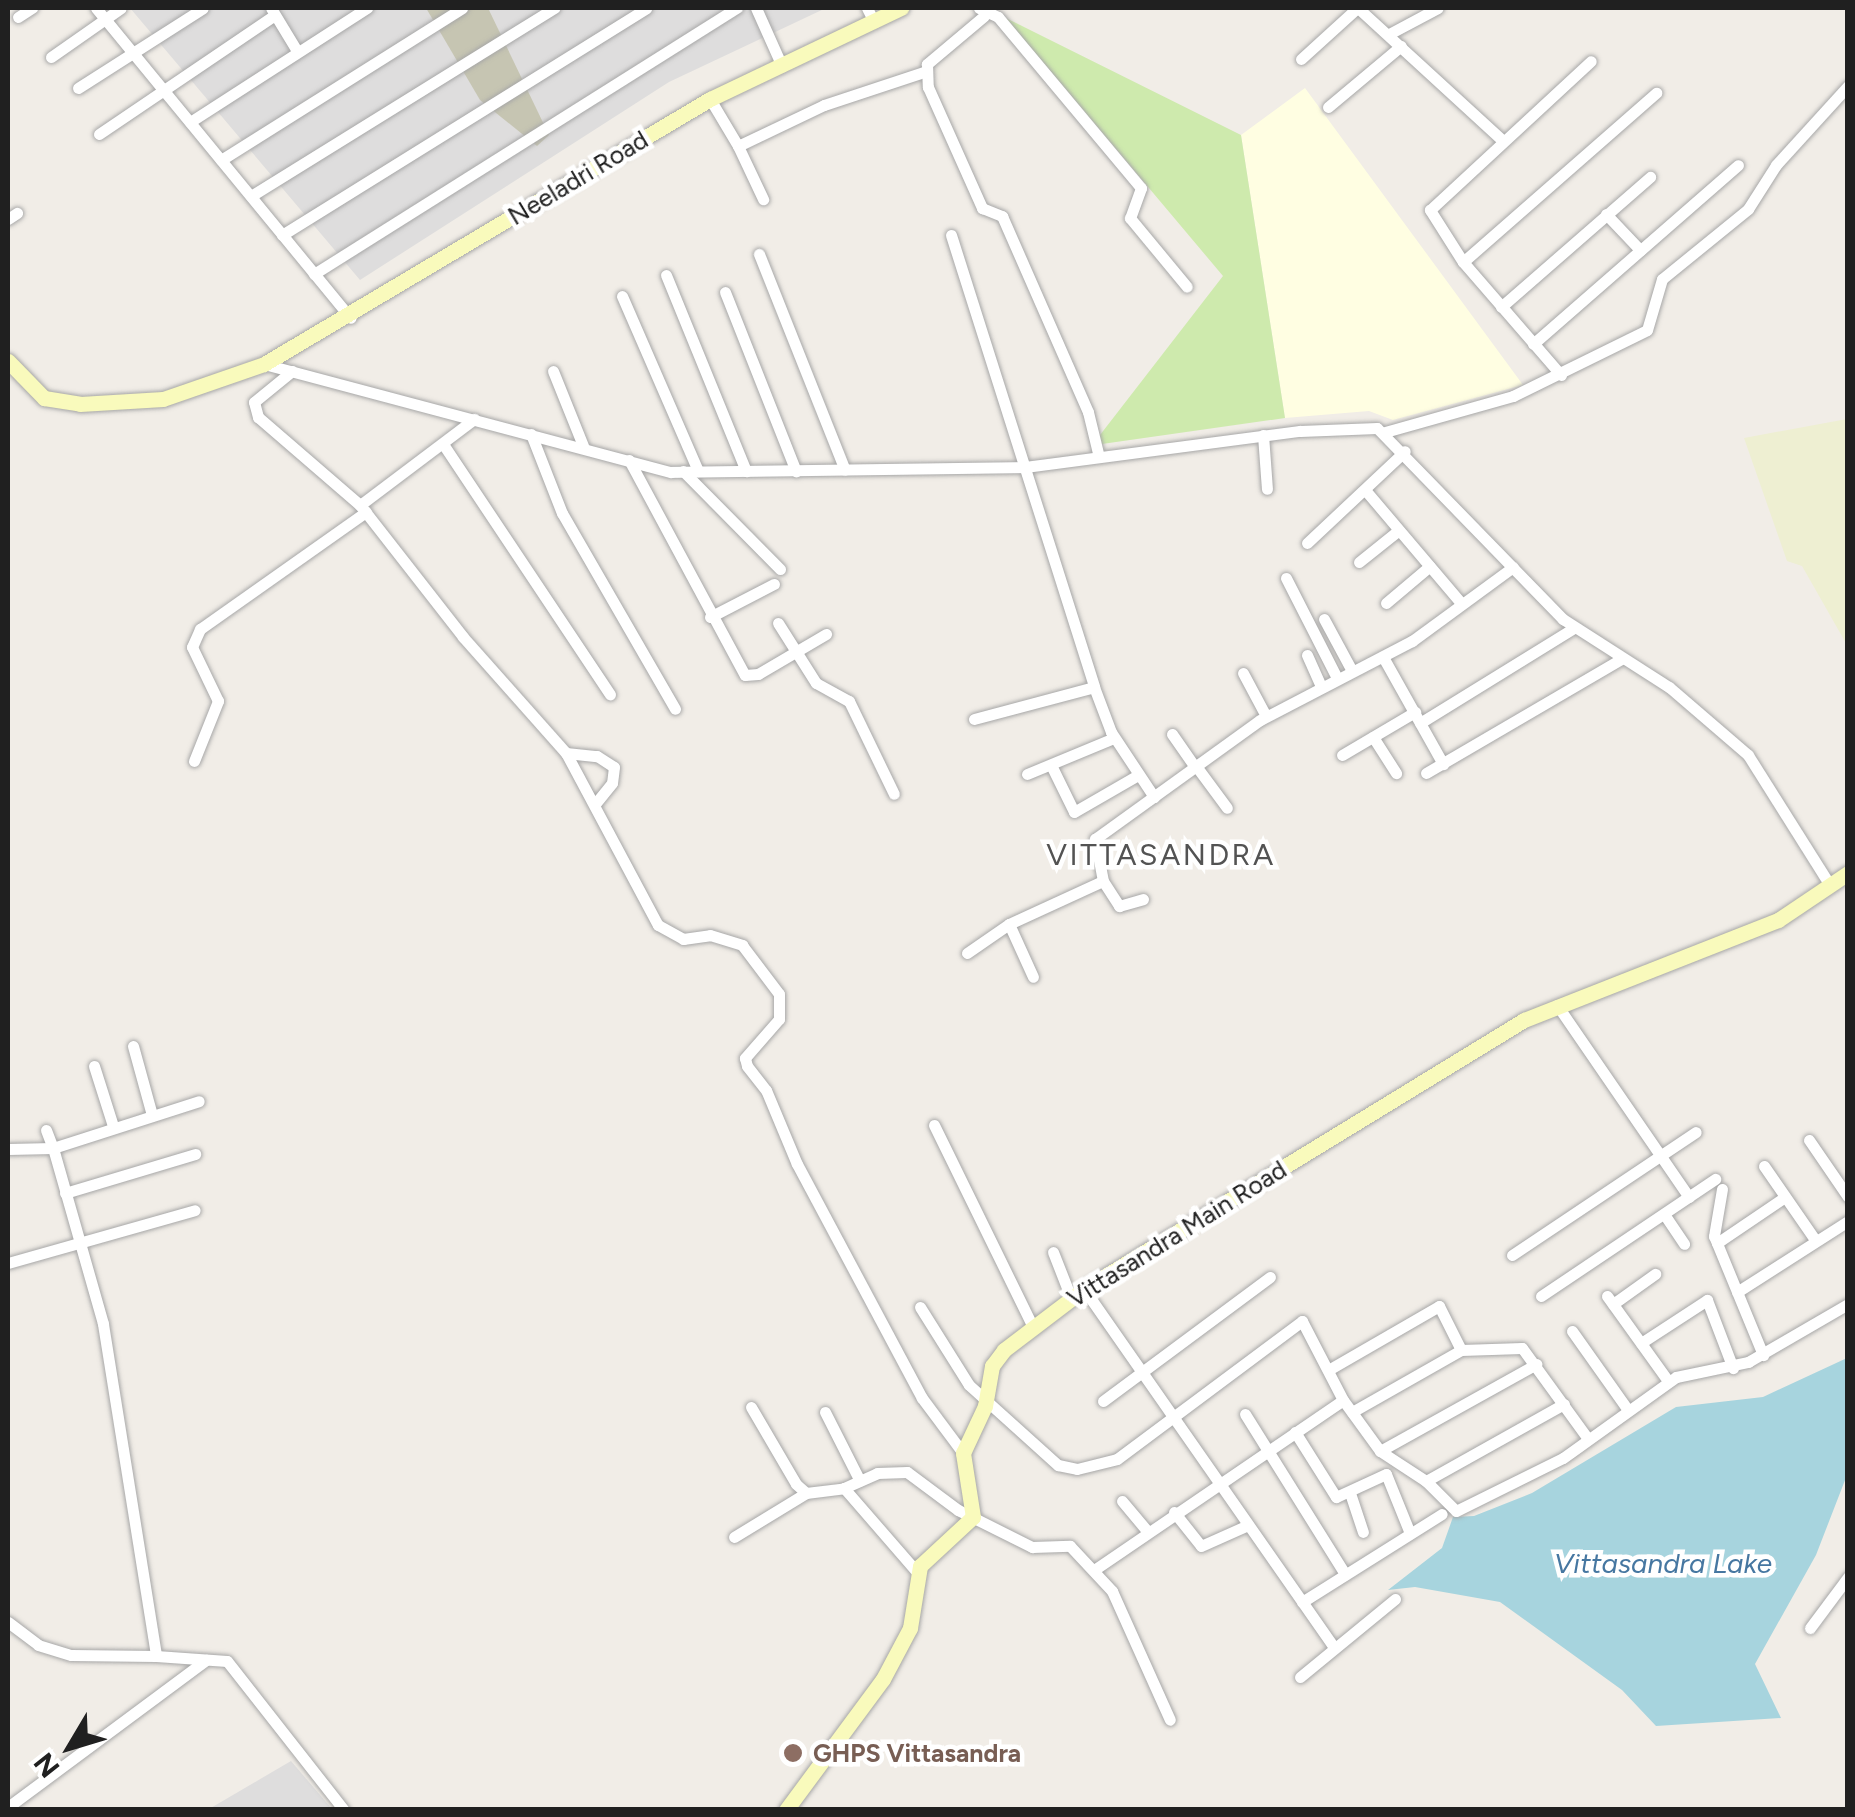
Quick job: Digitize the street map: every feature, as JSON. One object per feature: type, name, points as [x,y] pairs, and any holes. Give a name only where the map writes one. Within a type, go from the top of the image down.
[{"type":"street","points":[[18,17],[32,8]]},
{"type":"street","points":[[96,8],[351,318]]},
{"type":"street","points":[[51,57],[121,8]]},
{"type":"street","points":[[78,88],[204,8]]},
{"type":"street","points":[[190,122],[367,8]]},
{"type":"street","points":[[221,160],[462,8]]},
{"type":"street","points":[[250,196],[554,8]]},
{"type":"street","points":[[282,235],[646,8]]},
{"type":"street","points":[[314,274],[737,8]]},
{"type":"street","points":[[756,8],[782,66]]},
{"type":"street","name":"Neeladri Road","points":[[8,361],[38,395],[80,404],[170,397],[264,364],[351,318],[710,99],[782,66],[870,15],[901,8]]},
{"type":"street","points":[[1301,59],[1358,8],[1503,141]]},
{"type":"street","points":[[1389,34],[1438,8]]},
{"type":"street","points":[[99,134],[164,92],[273,10],[297,51]]},
{"type":"street","points":[[738,146],[824,106],[924,72],[981,12],[998,17],[1141,188],[1130,218],[1187,287]]},
{"type":"street","points":[[1328,106],[1402,46]]},
{"type":"street","points":[[1561,374],[1463,262],[1430,210],[1591,61]]},
{"type":"street","points":[[924,72],[982,208],[1002,216],[1088,412],[1099,456]]},
{"type":"street","points":[[1385,432],[1514,396],[1647,330],[1662,279],[1748,209],[1776,165],[1848,86]]},
{"type":"street","points":[[1463,262],[1656,93]]},
{"type":"street","points":[[710,99],[764,199]]},
{"type":"street","points":[[1533,344],[1738,165]]},
{"type":"street","points":[[1500,307],[1650,176]]},
{"type":"street","points":[[1606,214],[1640,250]]},
{"type":"street","points":[[951,235],[1094,687],[1114,738],[1154,797]]},
{"type":"street","points":[[759,254],[845,470]]},
{"type":"street","points":[[666,275],[746,471]]},
{"type":"street","points":[[725,292],[796,470]]},
{"type":"street","points":[[622,296],[698,471]]},
{"type":"street","points":[[264,364],[683,472],[1024,467],[1356,424],[1385,432],[1574,628],[1679,694],[1748,755],[1830,885]]},
{"type":"street","points":[[292,371],[254,402],[258,417],[363,509],[463,637],[566,752],[658,925],[684,940],[710,935],[742,946],[779,994],[779,1019],[745,1058],[747,1066],[766,1090],[797,1164],[922,1398],[963,1452],[973,1517]]},
{"type":"street","points":[[553,371],[584,448]]},
{"type":"street","points":[[194,761],[218,701],[192,647],[200,629],[363,509],[474,419]]},
{"type":"street","points":[[531,434],[562,512],[675,709]]},
{"type":"street","points":[[1263,435],[1267,489]]},
{"type":"street","points":[[443,444],[610,694]]},
{"type":"street","points":[[1308,543],[1404,451]]},
{"type":"street","points":[[629,460],[710,618],[745,675],[826,634]]},
{"type":"street","points":[[683,472],[780,569]]},
{"type":"street","points":[[1366,490],[1460,603]]},
{"type":"street","points":[[1359,562],[1399,530]]},
{"type":"street","points":[[1386,603],[1430,566]]},
{"type":"street","points":[[1143,899],[1119,906],[1103,881],[1095,839],[1266,716],[1384,656],[1513,567]]},
{"type":"street","points":[[1286,578],[1337,678]]},
{"type":"street","points":[[710,618],[774,584]]},
{"type":"street","points":[[1324,619],[1352,672]]},
{"type":"street","points":[[778,623],[816,683],[849,701],[894,794]]},
{"type":"street","points":[[1342,755],[1417,718],[1574,628]]},
{"type":"street","points":[[1306,654],[1322,686]]},
{"type":"street","points":[[1384,656],[1443,764]]},
{"type":"street","points":[[1426,774],[1623,658]]},
{"type":"street","points":[[1243,673],[1266,716]]},
{"type":"street","points":[[974,719],[1094,687]]},
{"type":"street","points":[[1172,734],[1227,808]]},
{"type":"street","points":[[1374,736],[1396,773]]},
{"type":"street","points":[[1028,774],[1114,738]]},
{"type":"street","points":[[566,752],[597,756],[614,768],[612,784],[596,804]]},
{"type":"street","points":[[1052,767],[1074,812],[1138,774]]},
{"type":"street","name":"Vittasandra Main Road","points":[[963,1452],[988,1398],[995,1360],[1077,1293],[1556,1005],[1762,927],[1848,873]]},
{"type":"street","points":[[967,953],[1008,924],[1103,881]]},
{"type":"street","points":[[1008,924],[1033,977]]},
{"type":"street","points":[[1556,1005],[1689,1197]]},
{"type":"street","points":[[133,1046],[152,1115]]},
{"type":"street","points":[[94,1066],[113,1126]]},
{"type":"street","points":[[8,1149],[52,1148],[199,1101]]},
{"type":"street","points":[[934,1124],[1032,1326]]},
{"type":"street","points":[[46,1130],[103,1324],[156,1656]]},
{"type":"street","points":[[1512,1255],[1696,1132]]},
{"type":"street","points":[[1809,1140],[1848,1197]]},
{"type":"street","points":[[65,1193],[195,1154]]},
{"type":"street","points":[[1764,1166],[1816,1242]]},
{"type":"street","points":[[1541,1296],[1689,1197],[1718,1184],[1716,1243],[1763,1355]]},
{"type":"street","points":[[1716,1243],[1785,1197]]},
{"type":"street","points":[[8,1263],[195,1210]]},
{"type":"street","points":[[1664,1214],[1684,1244]]},
{"type":"street","points":[[1736,1292],[1848,1221]]},
{"type":"street","points":[[1053,1252],[1077,1293],[1176,1417],[1334,1648]]},
{"type":"street","points":[[1655,1274],[1610,1300],[1668,1382]]},
{"type":"street","points":[[1103,1401],[1270,1277]]},
{"type":"street","points":[[1641,1343],[1706,1300],[1733,1368]]},
{"type":"street","points":[[920,1307],[960,1375],[1058,1465],[1077,1470],[1117,1458],[1299,1322],[1330,1369],[1343,1400],[1380,1451],[1426,1480],[1456,1511],[1555,1464],[1668,1382],[1733,1368],[1763,1355],[1848,1304]]},
{"type":"street","points":[[1330,1369],[1439,1306],[1461,1350]]},
{"type":"street","points":[[1572,1331],[1628,1410]]},
{"type":"street","points":[[1352,1412],[1461,1350],[1522,1348],[1588,1439]]},
{"type":"street","points":[[1380,1451],[1536,1364]]},
{"type":"street","points":[[1094,1570],[1218,1481],[1343,1400]]},
{"type":"street","points":[[1426,1480],[1564,1404]]},
{"type":"street","points":[[751,1406],[806,1493]]},
{"type":"street","points":[[825,1412],[860,1480]]},
{"type":"street","points":[[1245,1414],[1345,1574]]},
{"type":"street","points":[[1295,1432],[1328,1493],[1350,1493],[1386,1474],[1409,1531]]},
{"type":"street","points":[[734,1537],[806,1493],[844,1488],[891,1470],[907,1472],[973,1517],[1032,1547],[1070,1546],[1094,1570],[1139,1644],[1170,1720]]},
{"type":"street","points":[[844,1488],[918,1572]]},
{"type":"street","points":[[1350,1493],[1363,1532]]},
{"type":"street","points":[[1122,1502],[1147,1531]]},
{"type":"street","points":[[1174,1512],[1201,1546],[1248,1524]]},
{"type":"street","points":[[1302,1602],[1409,1531],[1442,1514]]},
{"type":"street","points":[[786,1810],[883,1679],[910,1628],[918,1572],[973,1517]]},
{"type":"street","points":[[1810,1628],[1848,1578]]},
{"type":"street","points":[[1300,1677],[1396,1599]]},
{"type":"street","points":[[8,1622],[38,1645],[71,1655],[228,1661],[344,1810]]},
{"type":"street","points":[[8,1807],[206,1660]]},
{"type":"shaded area","points":[[130,8],[826,8],[669,82],[360,280]]},
{"type":"shaded area","points":[[426,8],[488,8],[549,135],[537,146],[480,100]]},
{"type":"shaded area","points":[[1305,88],[1523,385],[1393,420],[1369,411],[1285,418],[1241,135]]},
{"type":"shaded area","points":[[1848,419],[1847,645],[1802,566],[1787,561],[1744,438]]},
{"type":"shaded area","points":[[291,1761],[332,1809],[209,1809]]},
{"type":"green space","points":[[1006,18],[1241,135],[1285,418],[1102,444],[1100,435],[1223,276]]},
{"type":"water","name":"Vittasandra Lake","points":[[1847,1358],[1847,1475],[1816,1555],[1755,1664],[1781,1718],[1656,1726],[1622,1690],[1500,1602],[1415,1587],[1388,1590],[1442,1548],[1453,1517],[1474,1516],[1532,1493],[1676,1407],[1763,1397]]},
{"type":"place","name":"GHPS Vittasandra","points":[[793,1753]]},
{"type":"district","name":"VITTASANDRA","points":[[1161,855]]}]
